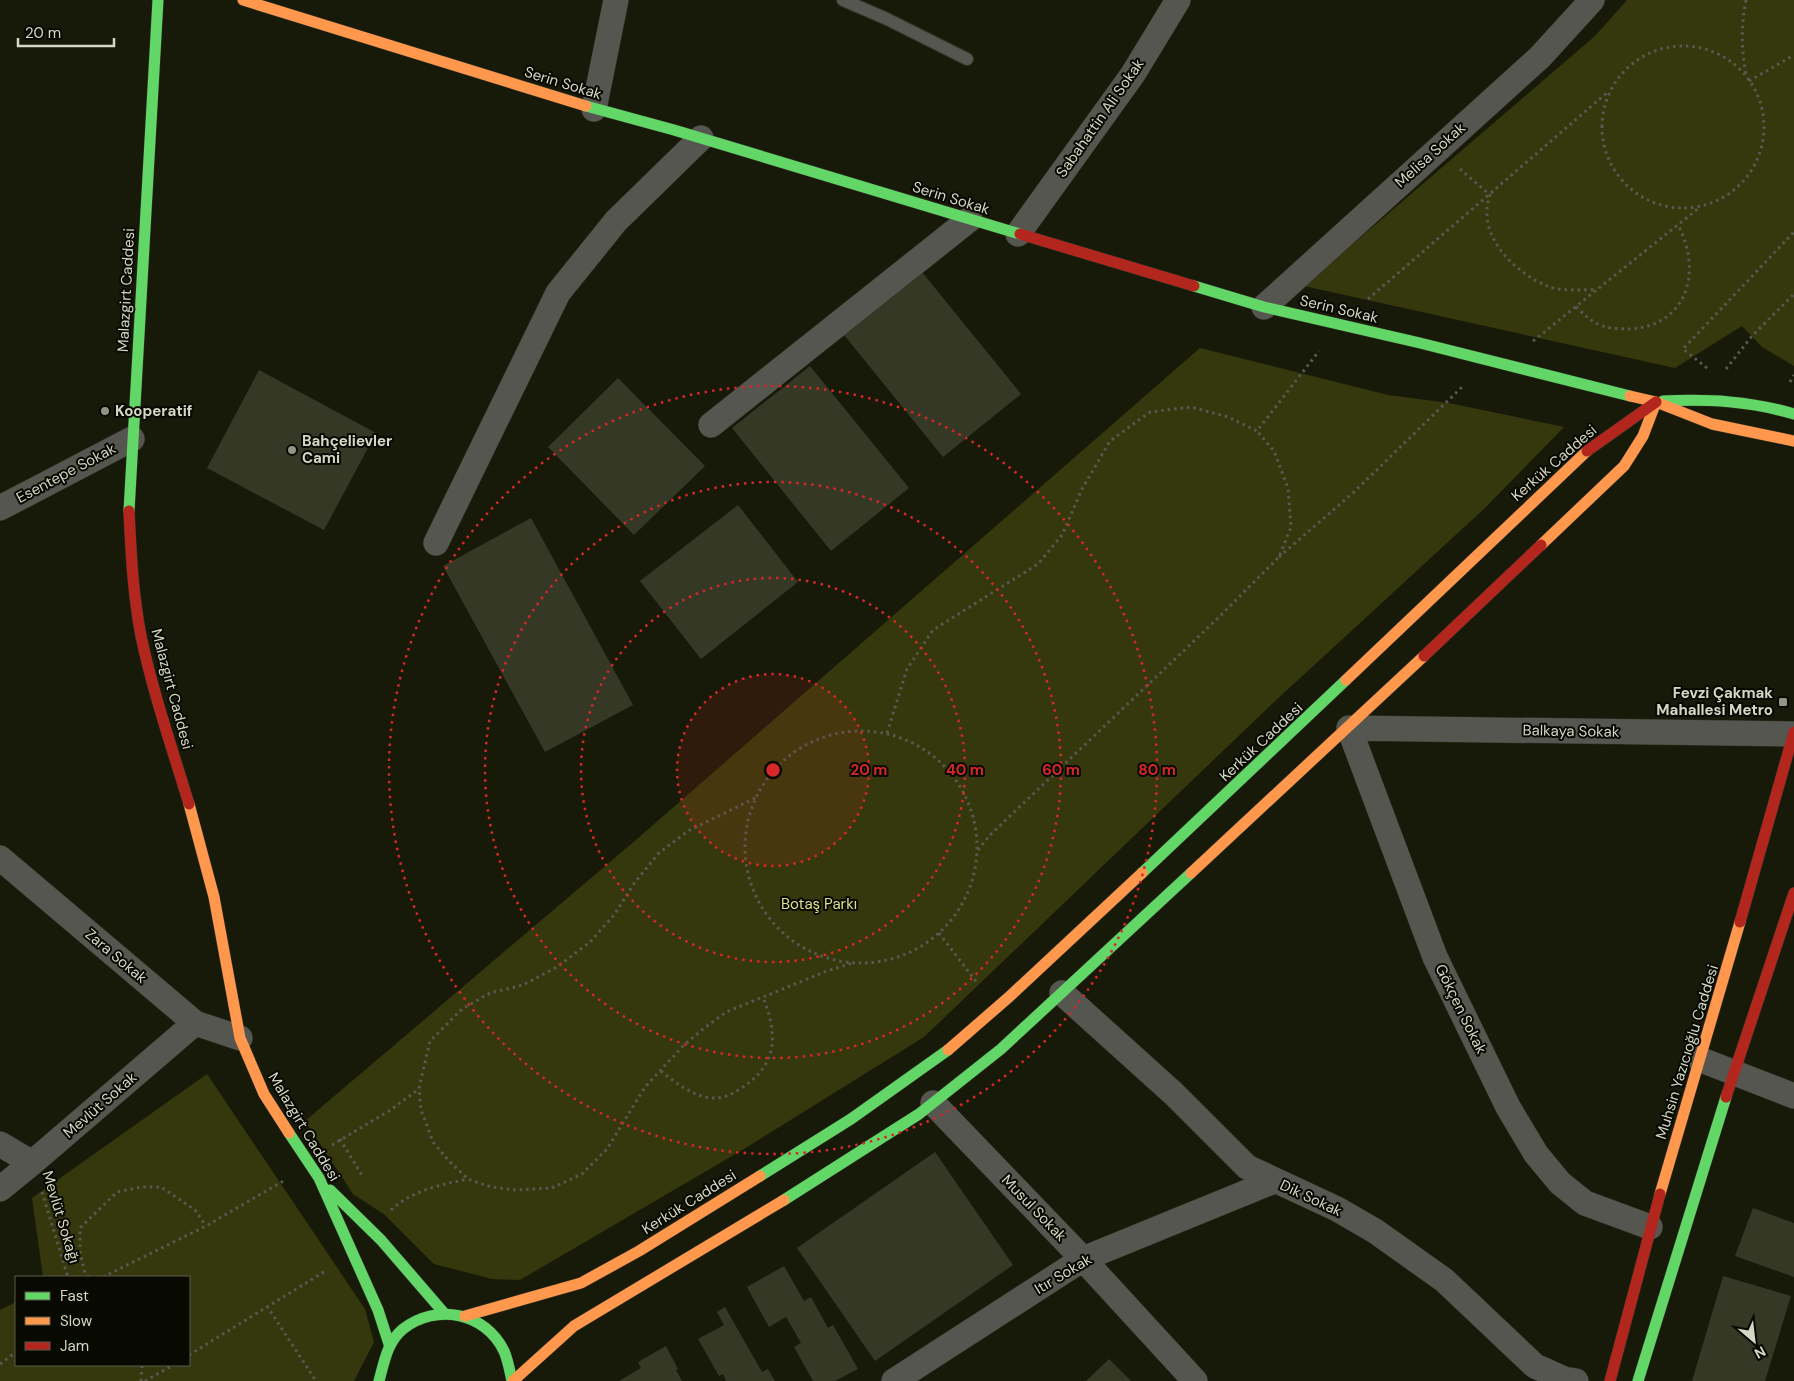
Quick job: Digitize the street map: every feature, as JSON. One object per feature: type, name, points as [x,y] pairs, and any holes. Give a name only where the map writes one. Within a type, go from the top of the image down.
[{"type":"street","name":"Malazgirt Caddesi","points":[[158,0],[129,509],[131,566],[141,635],[156,695],[188,797],[210,880],[240,1038],[264,1094],[319,1178],[378,1310],[389,1344]]},
{"type":"street","name":"Serin Sokak","points":[[243,0],[594,109],[701,138],[1264,308],[1490,360],[1566,381],[1656,402],[1712,424],[1794,441]]},
{"type":"street","points":[[594,109],[616,0]]},
{"type":"street","name":"Sabahattin Ali Sokak","points":[[1018,234],[1133,74],[1178,0]]},
{"type":"street","name":"Melisa Sokak","points":[[1264,308],[1540,56],[1592,0]]},
{"type":"street","points":[[436,543],[558,293],[616,221],[701,138]]},
{"type":"street","points":[[711,426],[970,219]]},
{"type":"street","name":"Serin Sokak","points":[[1656,402],[1704,398],[1763,404],[1794,414]]},
{"type":"street","points":[[512,1381],[574,1326],[781,1202],[1001,1049],[1059,990],[1624,466],[1643,436],[1656,402]]},
{"type":"street","name":"Kerkük Caddesi","points":[[466,1316],[548,1294],[580,1283],[639,1250],[914,1080],[1043,972],[1327,706],[1562,472],[1598,441],[1656,402]]},
{"type":"street","points":[[1763,404],[1794,404]]},
{"type":"street","points":[[1762,434],[1788,454]]},
{"type":"street","name":"Esentepe Sokak","points":[[0,508],[132,439]]},
{"type":"street","name":"Balkaya Sokak","points":[[1346,724],[1794,733]]},
{"type":"street","name":"Gökçen Sokak","points":[[1346,724],[1435,957],[1508,1107],[1536,1154],[1560,1183],[1585,1203],[1650,1227]]},
{"type":"street","name":"Muhsin Yazıcıoğlu Caddesi","points":[[1610,1381],[1650,1227],[1730,961],[1794,733]]},
{"type":"street","name":"Zara Sokak","points":[[0,858],[195,1023],[240,1038]]},
{"type":"street","points":[[1638,1381],[1734,1072],[1794,893]]},
{"type":"street","name":"Dik Sokak","points":[[1059,990],[1174,1094],[1247,1167],[1337,1209],[1375,1231],[1444,1280],[1535,1366],[1564,1379],[1576,1381]]},
{"type":"street","name":"Mevlüt Sokak","points":[[0,1189],[195,1023]]},
{"type":"street","points":[[1699,1059],[1794,1096]]},
{"type":"street","name":"Musul Sokak","points":[[930,1100],[1083,1259],[1195,1381]]},
{"type":"street","points":[[0,1144],[32,1163]]},
{"type":"street","points":[[319,1178],[381,1240],[444,1312]]},
{"type":"street","name":"Itır Sokak","points":[[894,1381],[1083,1259],[1274,1181]]},
{"type":"street","points":[[379,1381],[381,1364],[389,1344],[403,1328],[422,1316],[444,1312],[466,1316],[481,1323],[494,1334],[505,1348],[512,1381]]},
{"type":"lane","points":[[843,0],[887,18],[967,59]]},
{"type":"path","points":[[1505,364],[1700,207],[1725,197],[1746,179],[1760,154],[1765,127],[1760,99],[1746,75],[1742,51],[1742,19],[1746,0]]},
{"type":"path","points":[[1257,431],[1339,324],[1609,91],[1624,70],[1645,54],[1670,46],[1698,46],[1725,56],[1746,75]]},
{"type":"path","points":[[1749,81],[1794,55]]},
{"type":"path","points":[[1609,91],[1602,116],[1602,142],[1611,167],[1627,188],[1649,202],[1674,208],[1700,207]]},
{"type":"path","points":[[1436,149],[1490,194]]},
{"type":"path","points":[[1490,194],[1487,203],[1488,230],[1501,251],[1524,273],[1549,287],[1597,290]]},
{"type":"path","points":[[1576,307],[1594,323],[1616,329],[1644,328],[1669,315],[1681,300],[1689,283],[1691,266],[1686,240],[1678,225]]},
{"type":"path","points":[[1719,378],[1683,349],[1794,232]]},
{"type":"path","points":[[1704,398],[1752,336],[1794,294]]},
{"type":"path","points":[[978,850],[990,834],[1279,558],[1354,492],[1490,360]]},
{"type":"path","points":[[887,733],[907,670],[933,630],[1038,564],[1062,535],[1082,490],[1110,441],[1150,412],[1190,407],[1228,417],[1257,431],[1274,450],[1288,488],[1291,527],[1279,558]]},
{"type":"path","points":[[855,730],[887,733],[917,744],[943,763],[962,789],[974,818],[978,850],[972,881],[959,909],[939,933],[913,951],[883,961],[852,963],[820,956],[792,941],[769,919],[753,892],[745,861],[745,828],[755,798],[772,772],[796,750],[824,736],[855,730]]},
{"type":"path","points":[[755,798],[688,830],[658,854],[635,882],[614,915],[590,942],[557,967],[523,985],[490,993],[462,1010],[430,1041],[419,1088],[421,1110],[433,1142],[468,1179],[491,1187],[516,1190],[552,1188],[582,1174],[607,1149],[645,1087],[683,1046],[726,1012],[852,963]]},
{"type":"path","points":[[939,933],[984,992]]},
{"type":"path","points":[[661,1071],[684,1089],[705,1097],[727,1096],[747,1085],[764,1068],[773,1045],[772,1022],[763,997]]},
{"type":"path","points":[[105,1276],[206,1226],[308,1163],[340,1139],[389,1111],[419,1088]]},
{"type":"path","points":[[340,1139],[365,1181]]},
{"type":"path","name":"Mevlüt Sokağı","points":[[32,1163],[68,1276]]},
{"type":"path","points":[[385,1215],[400,1202],[426,1189],[468,1179]]},
{"type":"path","points":[[88,1276],[85,1274],[80,1252],[80,1228],[117,1192],[141,1187],[161,1187],[195,1210],[206,1226]]},
{"type":"path","points":[[190,1354],[353,1254]]},
{"type":"path","points":[[267,1306],[316,1381]]},
{"type":"path","points":[[0,1364],[15,1353]]},
{"type":"path","points":[[141,1381],[142,1366]]},
{"type":"path","points":[[146,1381],[171,1366]]},
{"type":"green space","points":[[1627,0],[1794,0],[1794,366],[1762,347],[1742,326],[1675,368],[1304,286],[1595,36]]},
{"type":"green space","name":"Botaş Parkı","points":[[1200,348],[1388,395],[1449,403],[1564,427],[1485,508],[1273,703],[924,1037],[744,1149],[520,1280],[492,1279],[434,1264],[385,1215],[353,1194],[305,1121],[637,839]]},
{"type":"green space","points":[[207,1074],[365,1309],[374,1342],[354,1381],[0,1381],[0,1310],[15,1302],[15,1366],[190,1366],[190,1276],[43,1276],[32,1198]]},
{"type":"building","points":[[922,272],[1021,394],[943,457],[844,335]]},
{"type":"building","points":[[810,366],[909,488],[831,551],[732,428]]},
{"type":"building","name":"Bahçelievler Cami","points":[[259,370],[376,433],[324,530],[207,468]]},
{"type":"building","points":[[618,378],[705,466],[634,535],[548,447]]},
{"type":"building","points":[[738,505],[798,582],[701,659],[640,581]]},
{"type":"building","points":[[531,518],[633,705],[545,752],[443,566]]},
{"type":"building","points":[[935,1152],[1013,1265],[875,1361],[797,1248]]},
{"type":"building","points":[[1753,1208],[1794,1223],[1794,1277],[1735,1256]]},
{"type":"building","points":[[784,1266],[804,1301],[811,1297],[828,1328],[833,1325],[858,1369],[835,1381],[813,1381],[794,1347],[801,1343],[786,1317],[769,1327],[747,1287]]},
{"type":"building","points":[[1723,1276],[1791,1296],[1765,1381],[1692,1381]]},
{"type":"building","points":[[725,1307],[762,1372],[768,1369],[775,1381],[726,1381],[723,1374],[719,1376],[698,1339],[724,1325],[717,1312]]},
{"type":"building","points":[[666,1346],[682,1381],[619,1381],[641,1368],[638,1362]]},
{"type":"building","points":[[1109,1359],[1131,1381],[1086,1381]]},
{"type":"traffic: fast","points":[[129,511],[158,0]]},
{"type":"traffic: fast","points":[[586,106],[674,130],[1020,234]]},
{"type":"traffic: fast","points":[[1194,286],[1264,307],[1420,343],[1630,396]]},
{"type":"traffic: fast","points":[[1663,401],[1697,400],[1729,402],[1761,406],[1794,414]]},
{"type":"traffic: fast","points":[[1142,873],[1346,680]]},
{"type":"traffic: fast","points":[[784,1200],[919,1114],[1001,1049],[1191,873]]},
{"type":"traffic: fast","points":[[760,1176],[851,1119],[948,1050]]},
{"type":"traffic: fast","points":[[1638,1381],[1726,1097]]},
{"type":"traffic: fast","points":[[289,1133],[319,1178],[378,1310],[389,1344]]},
{"type":"traffic: fast","points":[[330,1190],[381,1240],[444,1313]]},
{"type":"traffic: fast","points":[[379,1381],[387,1353],[398,1334],[416,1321],[444,1314],[472,1320],[485,1327],[496,1338],[504,1351],[512,1381]]},
{"type":"traffic: slow","points":[[243,0],[586,106]]},
{"type":"traffic: slow","points":[[1630,396],[1656,402],[1712,424],[1794,441]]},
{"type":"traffic: slow","points":[[1541,545],[1624,466],[1643,436],[1656,402]]},
{"type":"traffic: slow","points":[[1346,680],[1587,451]]},
{"type":"traffic: slow","points":[[1191,873],[1424,656]]},
{"type":"traffic: slow","points":[[189,804],[214,897],[240,1038],[264,1094],[289,1133]]},
{"type":"traffic: slow","points":[[948,1050],[1009,997],[1142,873]]},
{"type":"traffic: slow","points":[[1660,1194],[1740,922]]},
{"type":"traffic: slow","points":[[465,1316],[581,1283],[639,1251],[760,1176]]},
{"type":"traffic: slow","points":[[513,1381],[574,1326],[784,1200]]},
{"type":"traffic: jam","points":[[1020,234],[1194,286]]},
{"type":"traffic: jam","points":[[1587,451],[1656,402]]},
{"type":"traffic: jam","points":[[129,511],[134,590],[141,636],[157,699],[189,804]]},
{"type":"traffic: jam","points":[[1424,656],[1541,545]]},
{"type":"traffic: jam","points":[[1740,922],[1794,732]]},
{"type":"traffic: jam","points":[[1726,1097],[1794,893]]},
{"type":"traffic: jam","points":[[1610,1381],[1660,1194]]},
{"type":"place","name":"Kooperatif","points":[[105,411]]},
{"type":"place","name":"Bahçelievler Cami","points":[[292,450]]},
{"type":"place","name":"Fevzi Çakmak Mahallesi Metro","points":[[1783,702]]}]
